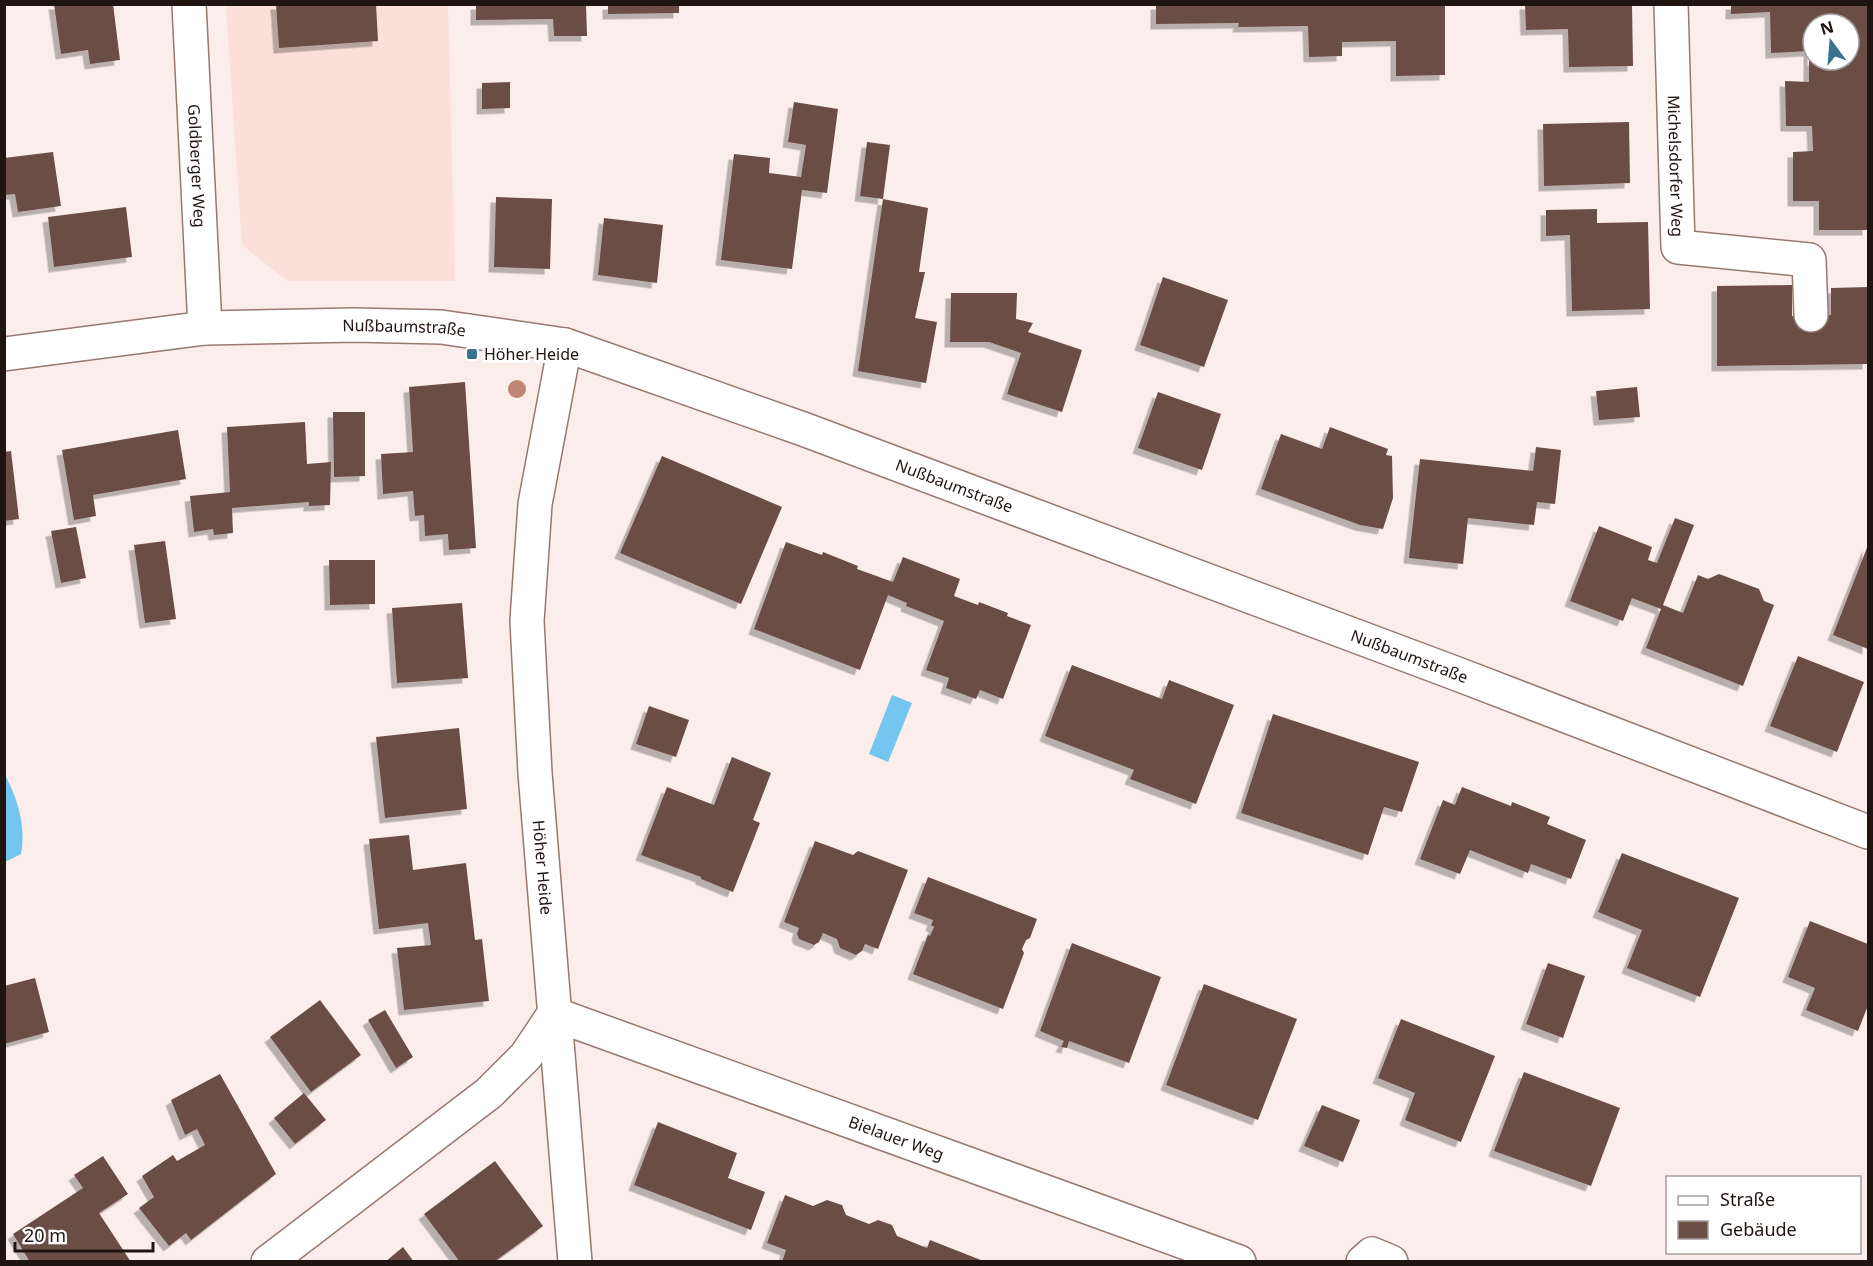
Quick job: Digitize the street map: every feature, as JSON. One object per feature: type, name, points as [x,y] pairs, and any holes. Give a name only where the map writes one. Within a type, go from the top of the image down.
[{"type":"street","name":"Goldberger Weg","points":[[189,4],[205,328]]},
{"type":"street","name":"Michelsdorfer Weg","points":[[1671,4],[1678,247],[1809,260],[1811,315]]},
{"type":"street","name":"Nußbaumstraße","points":[[4,354],[205,328],[354,325],[441,327],[565,345],[803,429],[1449,671],[1869,832]]},
{"type":"street","name":"Höher Heide","points":[[565,345],[535,504],[527,621],[535,773],[575,1262]]},
{"type":"street","points":[[268,1262],[489,1093],[526,1056],[554,1014]]},
{"type":"street","name":"Bielauer Weg","points":[[554,1014],[1239,1262]]},
{"type":"street","points":[[1363,1262],[1372,1254],[1391,1262]]},
{"type":"shaded area","points":[[226,5],[448,5],[455,281],[287,281],[242,245]]},
{"type":"water","points":[[892,695],[912,703],[888,762],[869,754]]},
{"type":"water","points":[[5,775],[14,794],[22,823],[22,844],[21,854],[5,862]]},
{"type":"building","points":[[54,4],[113,4],[120,60],[90,64],[88,50],[61,54]]},
{"type":"building","points":[[276,4],[376,4],[378,41],[279,48]]},
{"type":"building","points":[[476,4],[586,4],[587,36],[554,36],[553,19],[476,20]]},
{"type":"building","points":[[608,4],[679,4],[679,13],[608,14]]},
{"type":"building","points":[[1156,4],[1445,4],[1445,75],[1396,76],[1396,41],[1342,42],[1342,56],[1309,57],[1308,26],[1238,27],[1239,23],[1156,24]]},
{"type":"building","points":[[1525,4],[1632,4],[1633,66],[1569,67],[1568,29],[1526,30]]},
{"type":"building","points":[[1731,4],[1774,4],[1774,6],[1868,4],[1868,230],[1819,230],[1819,201],[1793,201],[1793,152],[1813,151],[1812,126],[1786,126],[1785,81],[1809,82],[1809,72],[1861,72],[1861,12],[1801,12],[1801,51],[1771,53],[1770,12],[1731,14]]},
{"type":"building","points":[[510,82],[510,108],[482,109],[482,83]]},
{"type":"building","points":[[794,102],[838,109],[827,193],[802,190],[792,269],[721,260],[734,154],[770,158],[769,173],[801,177],[806,145],[788,142]]},
{"type":"building","points":[[1629,122],[1630,183],[1544,186],[1543,124]]},
{"type":"building","points":[[867,142],[890,145],[883,199],[860,196]]},
{"type":"building","points":[[53,152],[61,206],[18,212],[15,194],[4,195],[4,158]]},
{"type":"building","points":[[496,197],[552,199],[550,269],[494,267]]},
{"type":"building","points":[[883,199],[928,208],[919,272],[925,272],[915,318],[937,322],[926,383],[858,371]]},
{"type":"building","points":[[126,207],[132,257],[54,267],[48,217]]},
{"type":"building","points":[[1597,209],[1597,223],[1648,222],[1650,309],[1572,311],[1570,235],[1546,236],[1546,210]]},
{"type":"building","points":[[604,218],[663,225],[657,283],[598,275]]},
{"type":"building","points":[[1163,277],[1228,300],[1204,367],[1140,345]]},
{"type":"building","points":[[1792,285],[1792,316],[1831,315],[1831,288],[1868,287],[1868,364],[1717,366],[1717,286]]},
{"type":"building","points":[[951,293],[1017,293],[1016,319],[1033,323],[1028,332],[1082,350],[1062,412],[1007,394],[1021,353],[989,342],[950,342]]},
{"type":"building","points":[[465,382],[476,548],[449,550],[448,534],[425,536],[424,515],[415,516],[413,491],[383,494],[381,454],[413,452],[409,387]]},
{"type":"building","points":[[1637,387],[1640,417],[1599,420],[1596,391]]},
{"type":"building","points":[[1158,392],[1221,414],[1202,470],[1138,448]]},
{"type":"building","points":[[333,412],[365,412],[365,476],[334,477]]},
{"type":"building","points":[[305,422],[307,464],[331,462],[330,505],[309,506],[309,502],[232,508],[233,533],[214,535],[213,529],[194,532],[190,496],[230,492],[227,427]]},
{"type":"building","points":[[1330,427],[1388,449],[1386,455],[1392,456],[1393,498],[1383,529],[1360,525],[1261,489],[1281,434],[1322,449]]},
{"type":"building","points":[[178,430],[186,479],[93,495],[96,516],[74,520],[62,450]]},
{"type":"building","points":[[1536,447],[1561,450],[1555,504],[1537,502],[1534,525],[1468,518],[1463,564],[1409,558],[1420,459],[1533,471]]},
{"type":"building","points":[[11,451],[19,519],[4,521],[4,452]]},
{"type":"building","points":[[662,456],[782,507],[741,604],[620,553]]},
{"type":"building","points":[[1675,518],[1694,525],[1663,605],[1683,613],[1698,575],[1708,579],[1719,574],[1759,589],[1764,601],[1774,605],[1743,686],[1646,648],[1661,609],[1632,598],[1623,621],[1570,601],[1599,526],[1652,547],[1648,560],[1657,563]]},
{"type":"building","points":[[76,527],[86,578],[61,583],[51,531]]},
{"type":"building","points":[[165,541],[176,619],[145,623],[134,545]]},
{"type":"building","points":[[786,542],[822,555],[823,552],[858,566],[857,569],[893,582],[903,557],[960,579],[954,596],[978,605],[979,602],[1031,625],[1003,699],[980,690],[976,699],[946,688],[949,678],[926,670],[944,621],[906,606],[907,603],[888,595],[860,670],[754,629]]},
{"type":"building","points":[[1868,545],[1868,649],[1833,635]]},
{"type":"building","points":[[329,560],[375,560],[375,604],[330,605]]},
{"type":"building","points":[[462,603],[468,678],[397,683],[392,608]]},
{"type":"building","points":[[1798,656],[1864,682],[1837,752],[1770,726]]},
{"type":"building","points":[[1072,665],[1162,699],[1169,680],[1234,705],[1196,804],[1130,779],[1134,770],[1045,736]]},
{"type":"building","points":[[649,706],[689,720],[676,757],[636,744]]},
{"type":"building","points":[[1273,714],[1419,762],[1402,812],[1384,807],[1368,855],[1241,813]]},
{"type":"building","points":[[459,728],[467,809],[385,818],[376,737]]},
{"type":"building","points":[[732,757],[771,773],[753,820],[760,823],[733,892],[701,879],[701,877],[641,855],[667,787],[714,805]]},
{"type":"building","points":[[1462,787],[1511,806],[1512,802],[1550,817],[1547,824],[1586,840],[1571,879],[1531,864],[1528,873],[1470,850],[1460,874],[1420,859],[1443,800],[1455,805]]},
{"type":"building","points":[[409,835],[413,870],[466,863],[475,940],[482,939],[489,1001],[404,1010],[397,948],[431,945],[428,923],[379,929],[369,839]]},
{"type":"building","points":[[815,841],[853,855],[858,851],[908,870],[878,949],[865,944],[862,951],[856,955],[840,948],[837,939],[823,933],[819,942],[814,945],[799,939],[797,934],[799,928],[784,922]]},
{"type":"building","points":[[1622,853],[1739,898],[1700,997],[1627,968],[1642,930],[1598,912]]},
{"type":"building","points":[[928,877],[1037,919],[1030,938],[1026,940],[1022,949],[1024,953],[1003,1009],[913,974],[928,935],[930,936],[934,927],[931,925],[933,920],[914,913]]},
{"type":"building","points":[[1810,921],[1868,944],[1868,1009],[1858,1031],[1806,1010],[1815,988],[1788,977]]},
{"type":"building","points":[[1072,943],[1161,977],[1129,1063],[1069,1041],[1067,1048],[1061,1047],[1064,1041],[1040,1031]]},
{"type":"building","points":[[1548,963],[1585,976],[1563,1038],[1526,1024]]},
{"type":"building","points":[[35,978],[49,1032],[4,1044],[4,986]]},
{"type":"building","points":[[1204,984],[1297,1019],[1258,1120],[1166,1085]]},
{"type":"building","points":[[320,1000],[361,1055],[311,1092],[270,1037]]},
{"type":"building","points":[[385,1010],[413,1057],[396,1068],[368,1020]]},
{"type":"building","points":[[1401,1019],[1495,1056],[1461,1142],[1405,1120],[1415,1093],[1378,1078]]},
{"type":"building","points":[[1524,1072],[1620,1108],[1591,1186],[1494,1151]]},
{"type":"building","points":[[220,1074],[276,1174],[191,1240],[186,1233],[169,1246],[139,1208],[154,1197],[142,1176],[173,1155],[177,1161],[205,1145],[197,1129],[185,1135],[171,1100]]},
{"type":"building","points":[[304,1093],[326,1120],[295,1144],[274,1118]]},
{"type":"building","points":[[1322,1105],[1360,1120],[1343,1162],[1304,1146]]},
{"type":"building","points":[[658,1122],[737,1153],[728,1178],[765,1192],[751,1230],[634,1185]]},
{"type":"building","points":[[103,1156],[128,1194],[99,1213],[131,1262],[30,1262],[13,1234],[83,1188],[74,1175]]},
{"type":"building","points":[[495,1161],[543,1226],[494,1262],[460,1262],[424,1214]]},
{"type":"building","points":[[785,1195],[813,1206],[827,1200],[842,1205],[846,1215],[869,1224],[878,1220],[892,1225],[897,1236],[927,1248],[930,1240],[986,1262],[782,1262],[786,1250],[767,1243]]},
{"type":"building","points":[[403,1247],[414,1262],[385,1262]]},
{"type":"place","name":"Höher Heide","points":[[472,354]]}]
